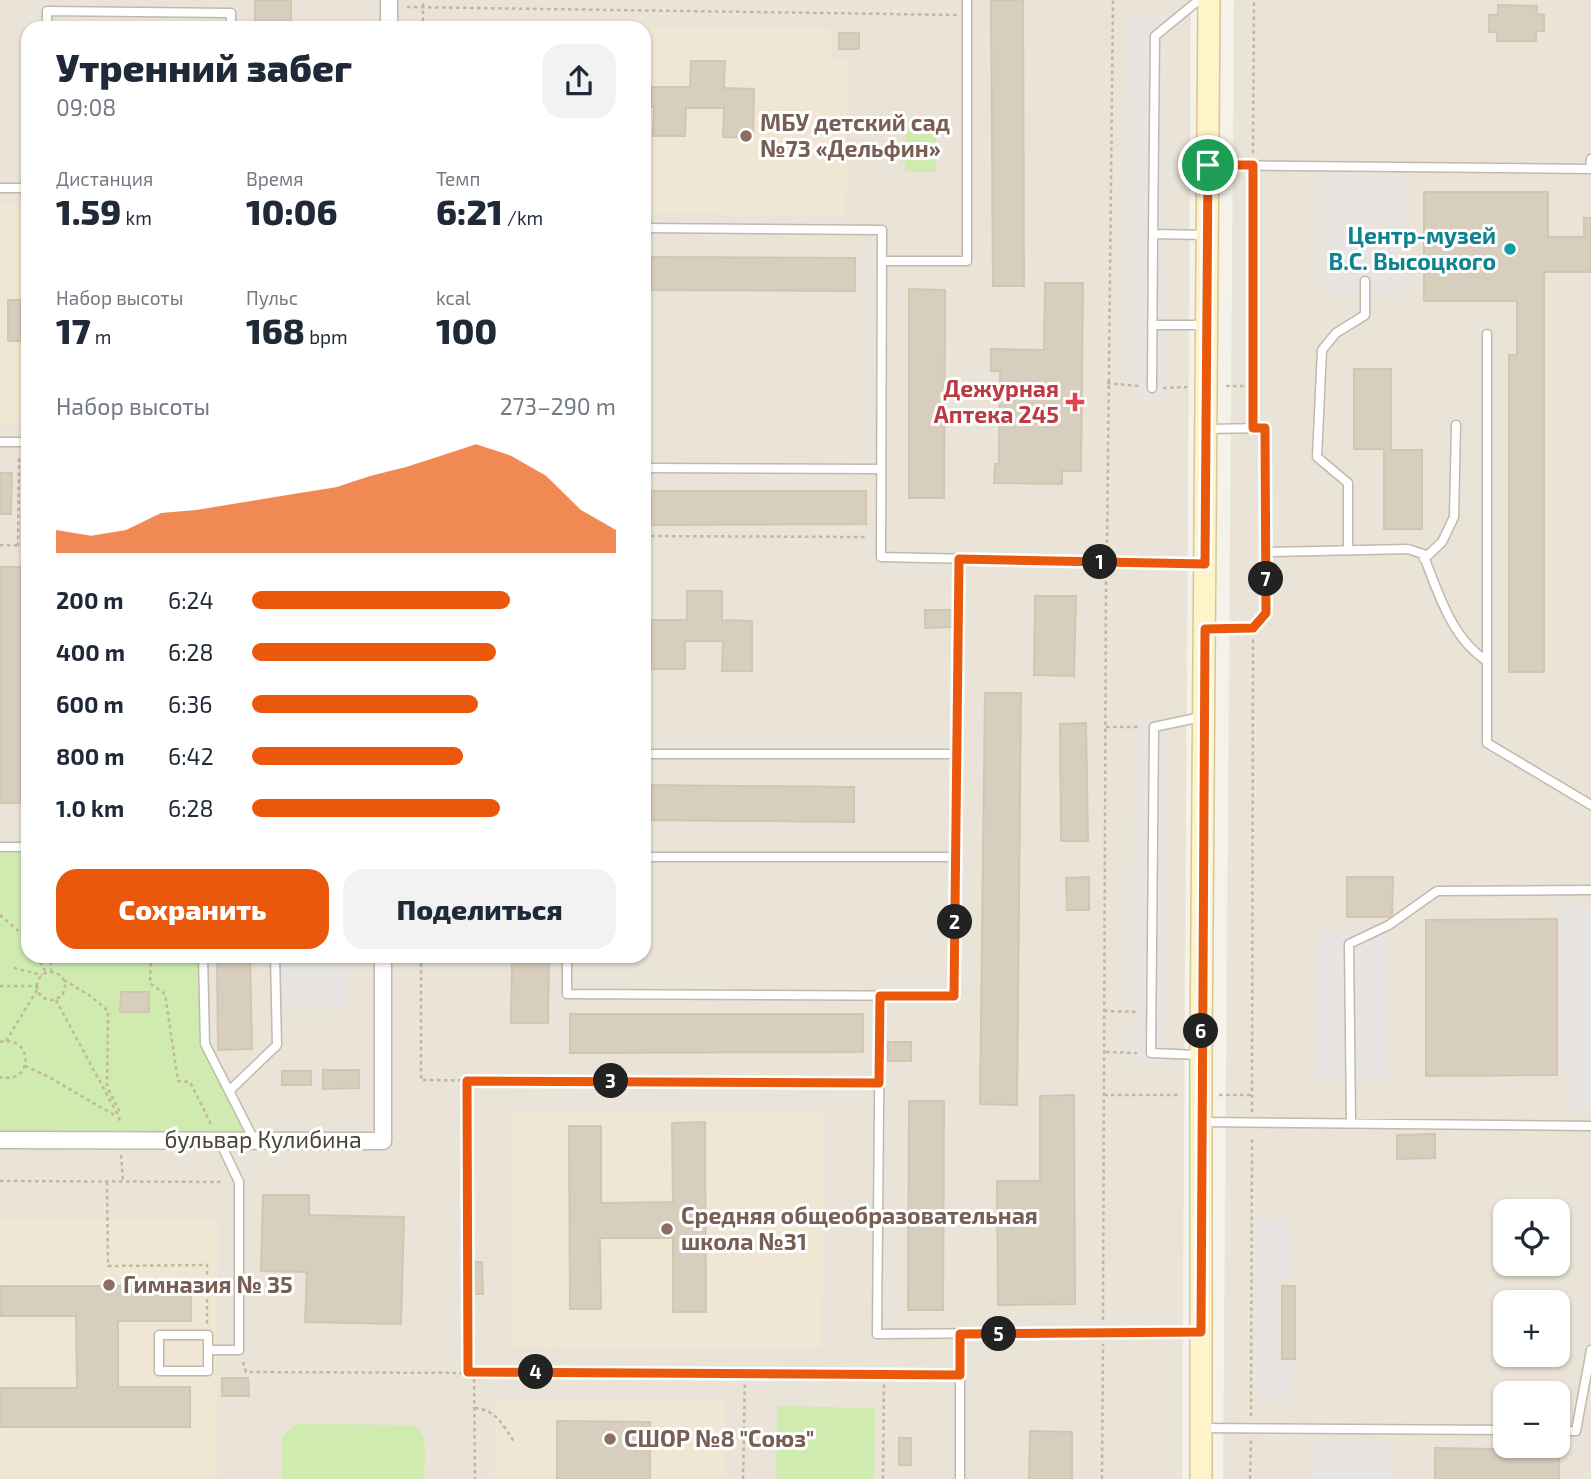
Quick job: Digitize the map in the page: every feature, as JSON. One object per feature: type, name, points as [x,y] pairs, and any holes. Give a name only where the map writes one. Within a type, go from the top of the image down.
[{"type":"main road","points":[[1201,1479],[1201,1055],[1209,0]]},
{"type":"street","name":"бульвар Кулибина","points":[[0,1140],[383,1141],[383,963]]},
{"type":"lane","points":[[882,261],[967,261],[967,0]]},
{"type":"lane","points":[[1152,388],[1155,36],[1199,0]]},
{"type":"lane","points":[[47,21],[47,10],[231,13],[231,21]]},
{"type":"lane","points":[[1208,165],[1590,169],[1591,159]]},
{"type":"lane","points":[[0,188],[21,188]]},
{"type":"lane","points":[[651,228],[882,230],[881,557],[1205,564]]},
{"type":"lane","points":[[1153,234],[1208,235]]},
{"type":"lane","points":[[1348,550],[1348,483],[1317,457],[1322,350],[1336,333],[1365,315],[1366,281]]},
{"type":"lane","points":[[1152,325],[1207,325]]},
{"type":"lane","points":[[1487,334],[1487,743],[1591,806]]},
{"type":"lane","points":[[1424,558],[1442,542],[1454,517],[1456,425]]},
{"type":"lane","points":[[1205,629],[1253,628],[1266,613],[1265,428],[1206,429]]},
{"type":"lane","points":[[0,442],[21,442]]},
{"type":"lane","points":[[651,468],[881,469]]},
{"type":"lane","points":[[1266,552],[1408,550],[1423,554],[1446,614],[1475,653],[1487,661]]},
{"type":"lane","points":[[567,963],[567,994],[954,996],[959,559]]},
{"type":"lane","points":[[1201,1055],[1151,1053],[1154,727],[1204,716]]},
{"type":"lane","points":[[651,754],[957,754]]},
{"type":"lane","points":[[0,847],[21,847]]},
{"type":"lane","points":[[651,857],[955,857]]},
{"type":"lane","points":[[1351,1122],[1349,944],[1389,925],[1437,891],[1591,890]]},
{"type":"lane","points":[[203,963],[205,1044],[254,1140]]},
{"type":"lane","points":[[229,1091],[277,1045],[275,963]]},
{"type":"lane","points":[[880,996],[877,1334],[1201,1332]]},
{"type":"lane","points":[[1201,1122],[1591,1126]]},
{"type":"lane","points":[[208,1350],[239,1350],[239,1182],[219,1140]]},
{"type":"lane","points":[[960,1334],[960,1479]]},
{"type":"lane","points":[[159,1335],[208,1335],[208,1350],[208,1371],[159,1371],[159,1335]]},
{"type":"lane","points":[[1570,1431],[1576,1431],[1591,1350]]},
{"type":"lane","points":[[1201,1428],[1493,1430]]},
{"type":"path","points":[[423,0],[423,21]]},
{"type":"path","points":[[1102,1479],[1107,383],[1113,0]]},
{"type":"path","points":[[1253,428],[1254,0]]},
{"type":"path","points":[[389,4],[423,8],[967,15]]},
{"type":"path","points":[[1107,383],[1152,388],[1253,386]]},
{"type":"path","points":[[18,545],[21,457]]},
{"type":"path","points":[[651,536],[881,537]]},
{"type":"path","points":[[0,545],[21,545]]},
{"type":"path","points":[[1250,1479],[1253,628]]},
{"type":"path","points":[[1106,727],[1154,727]]},
{"type":"path","points":[[0,915],[21,933]]},
{"type":"path","points":[[40,963],[46,973]]},
{"type":"path","points":[[6,1041],[46,973],[49,963]]},
{"type":"path","points":[[151,963],[150,983],[165,994],[178,1081],[190,1082],[219,1140]]},
{"type":"path","points":[[421,963],[421,1080],[879,1083]]},
{"type":"path","points":[[14,968],[58,973],[108,1011],[107,1087],[119,1110],[122,1182]]},
{"type":"path","points":[[37,988],[46,1000],[56,1000],[65,990],[64,980]]},
{"type":"path","points":[[0,986],[37,988]]},
{"type":"path","points":[[56,1000],[119,1117]]},
{"type":"path","points":[[1104,1011],[1152,1013]]},
{"type":"path","points":[[0,1042],[12,1041],[22,1048],[26,1060],[25,1066],[17,1075],[12,1078],[0,1077]]},
{"type":"path","points":[[1104,1052],[1151,1053]]},
{"type":"path","points":[[25,1066],[119,1117]]},
{"type":"path","points":[[467,1081],[468,1372]]},
{"type":"path","points":[[1104,1095],[1252,1095]]},
{"type":"path","points":[[0,1181],[239,1182]]},
{"type":"path","points":[[107,1182],[108,1266],[207,1265],[208,1335]]},
{"type":"path","points":[[239,1350],[246,1372],[960,1375]]},
{"type":"path","points":[[474,1372],[475,1479]]},
{"type":"path","points":[[743,1479],[745,1374]]},
{"type":"path","points":[[883,1479],[884,1375]]},
{"type":"path","points":[[475,1408],[486,1409],[495,1415],[515,1443]]},
{"type":"shaded area","points":[[0,0],[1191,0],[1182,1479],[0,1479]]},
{"type":"shaded area","points":[[1234,0],[1591,0],[1591,1479],[1223,1479]]},
{"type":"shaded area","points":[[1132,16],[1165,16],[1165,400],[1133,400]]},
{"type":"shaded area","name":"МБУ детский сад №73 «Дельфин»","points":[[651,27],[832,29],[832,58],[848,58],[846,216],[651,213]]},
{"type":"shaded area","points":[[1326,170],[1406,170],[1406,292],[1326,292]]},
{"type":"shaded area","points":[[0,204],[21,205],[21,426],[0,425]]},
{"type":"shaded area","points":[[1136,720],[1168,720],[1164,1061],[1132,1061]]},
{"type":"shaded area","points":[[1559,907],[1591,907],[1591,1114],[1568,1113],[1569,1080],[1560,1073]]},
{"type":"shaded area","points":[[1317,931],[1388,931],[1387,1080],[1316,1081]]},
{"type":"shaded area","points":[[275,963],[347,963],[348,1008],[276,1009]]},
{"type":"shaded area","name":"Средняя общеобразовательная школа №31","points":[[512,1111],[823,1111],[822,1348],[512,1347]]},
{"type":"shaded area","points":[[1258,1219],[1290,1220],[1290,1280],[1279,1280],[1279,1361],[1291,1362],[1291,1396],[1257,1397]]},
{"type":"shaded area","name":"Гимназия № 35","points":[[0,1220],[218,1220],[217,1475],[0,1479]]},
{"type":"shaded area","name":"СШОР №8 \"Союз\"","points":[[495,1400],[726,1400],[726,1479],[495,1479]]},
{"type":"shaded area","points":[[1391,1440],[1391,1479],[1312,1479],[1312,1441]]},
{"type":"green space","points":[[905,125],[936,125],[936,172],[905,172]]},
{"type":"green space","points":[[0,849],[21,849],[21,963],[201,963],[203,1045],[252,1139],[0,1138]]},
{"type":"green space","points":[[777,1406],[875,1408],[874,1479],[776,1479]]},
{"type":"green space","points":[[296,1424],[411,1425],[417,1428],[424,1440],[424,1479],[282,1479],[282,1439]]},
{"type":"building","points":[[255,0],[291,0],[291,21],[255,21]]},
{"type":"building","points":[[991,0],[1023,0],[1024,286],[993,286]]},
{"type":"building","points":[[1498,5],[1537,6],[1536,14],[1544,15],[1544,31],[1536,31],[1536,41],[1497,41],[1497,32],[1489,32],[1489,15],[1498,15]]},
{"type":"building","points":[[839,33],[859,33],[859,49],[839,49]]},
{"type":"building","points":[[691,61],[725,61],[724,88],[754,89],[753,138],[723,137],[724,108],[686,108],[685,136],[653,136],[654,107],[651,107],[651,87],[690,87]]},
{"type":"building","points":[[1424,192],[1548,192],[1548,237],[1584,237],[1584,218],[1591,218],[1591,272],[1544,272],[1544,672],[1509,672],[1509,355],[1517,355],[1517,301],[1424,301]]},
{"type":"building","points":[[651,257],[855,258],[855,291],[651,290]]},
{"type":"building","points":[[1045,283],[1083,283],[1081,471],[1062,471],[1062,484],[994,483],[995,464],[999,464],[1000,371],[991,371],[991,349],[1044,350]]},
{"type":"building","points":[[909,289],[945,290],[944,498],[909,498]]},
{"type":"building","points":[[8,300],[21,300],[21,341],[8,341]]},
{"type":"building","points":[[1354,369],[1391,369],[1391,450],[1422,450],[1422,529],[1384,529],[1384,449],[1354,449]]},
{"type":"building","points":[[0,473],[12,473],[11,514],[0,514]]},
{"type":"building","points":[[651,491],[866,491],[866,524],[651,525]]},
{"type":"building","points":[[0,567],[21,567],[21,803],[0,803]]},
{"type":"building","points":[[687,591],[722,591],[722,620],[752,621],[752,671],[722,671],[723,641],[685,641],[685,669],[651,669],[651,620],[687,620]]},
{"type":"building","points":[[1035,596],[1076,596],[1074,676],[1034,675]]},
{"type":"building","points":[[925,610],[952,610],[952,627],[925,628]]},
{"type":"building","points":[[985,693],[1021,693],[1017,1105],[980,1104]]},
{"type":"building","points":[[1086,723],[1088,841],[1061,841],[1060,724]]},
{"type":"building","points":[[651,785],[854,787],[854,822],[651,820]]},
{"type":"building","points":[[1089,877],[1089,910],[1067,910],[1066,878]]},
{"type":"building","points":[[1347,877],[1393,877],[1392,917],[1347,917]]},
{"type":"building","points":[[1557,919],[1557,1075],[1426,1076],[1426,920]]},
{"type":"building","points":[[217,963],[250,963],[252,1049],[218,1050]]},
{"type":"building","points":[[512,963],[549,963],[548,1023],[511,1023]]},
{"type":"building","points":[[121,992],[149,992],[149,1012],[120,1012]]},
{"type":"building","points":[[570,1014],[863,1014],[863,1052],[570,1053]]},
{"type":"building","points":[[888,1042],[911,1042],[911,1061],[888,1061]]},
{"type":"building","points":[[323,1070],[359,1070],[359,1088],[323,1089]]},
{"type":"building","points":[[282,1071],[311,1071],[311,1085],[282,1085]]},
{"type":"building","points":[[1074,1095],[1075,1304],[998,1305],[997,1181],[1040,1181],[1040,1096]]},
{"type":"building","points":[[909,1101],[944,1101],[943,1310],[908,1310]]},
{"type":"building","points":[[705,1122],[706,1312],[673,1312],[673,1238],[600,1238],[601,1309],[570,1309],[569,1126],[601,1126],[601,1203],[673,1202],[672,1123]]},
{"type":"building","points":[[1435,1134],[1435,1158],[1397,1159],[1397,1135]]},
{"type":"building","points":[[263,1195],[309,1195],[309,1215],[404,1217],[401,1324],[305,1322],[307,1272],[261,1271]]},
{"type":"building","points":[[473,1262],[482,1262],[483,1294],[474,1294],[473,1283],[470,1284]]},
{"type":"building","points":[[1,1286],[191,1286],[191,1321],[118,1321],[118,1387],[190,1387],[190,1427],[0,1427],[0,1388],[77,1388],[76,1316],[1,1316]]},
{"type":"building","points":[[1282,1286],[1295,1286],[1295,1359],[1282,1359]]},
{"type":"building","points":[[222,1378],[248,1378],[249,1396],[222,1396]]},
{"type":"building","points":[[557,1421],[650,1422],[650,1479],[557,1479]]},
{"type":"building","points":[[1030,1431],[1072,1432],[1072,1479],[1029,1479]]},
{"type":"building","points":[[899,1438],[911,1438],[911,1465],[899,1465]]},
{"type":"building","points":[[1435,1448],[1493,1449],[1493,1458],[1559,1458],[1559,1479],[1435,1479]]},
{"type":"place","name":"МБУ детский сад №73 «Дельфин»","points":[[746,136]]},
{"type":"place","name":"Центр-музей В.С. Высоцкого","points":[[1510,249]]},
{"type":"place","name":"Дежурная Аптека 245","points":[[1075,402]]},
{"type":"place","name":"Средняя общеобразовательная школа №31","points":[[667,1229]]},
{"type":"place","name":"Гимназия № 35","points":[[109,1285]]},
{"type":"place","name":"СШОР №8 \"Союз\"","points":[[610,1439]]},
{"type":"route","points":[[1208,165],[1253,165],[1253,428],[1265,428],[1266,613],[1253,628],[1205,629],[1201,1332],[960,1334],[960,1375],[468,1372],[467,1081],[879,1083],[880,996],[954,996],[959,559],[1205,564],[1208,165]]}]
